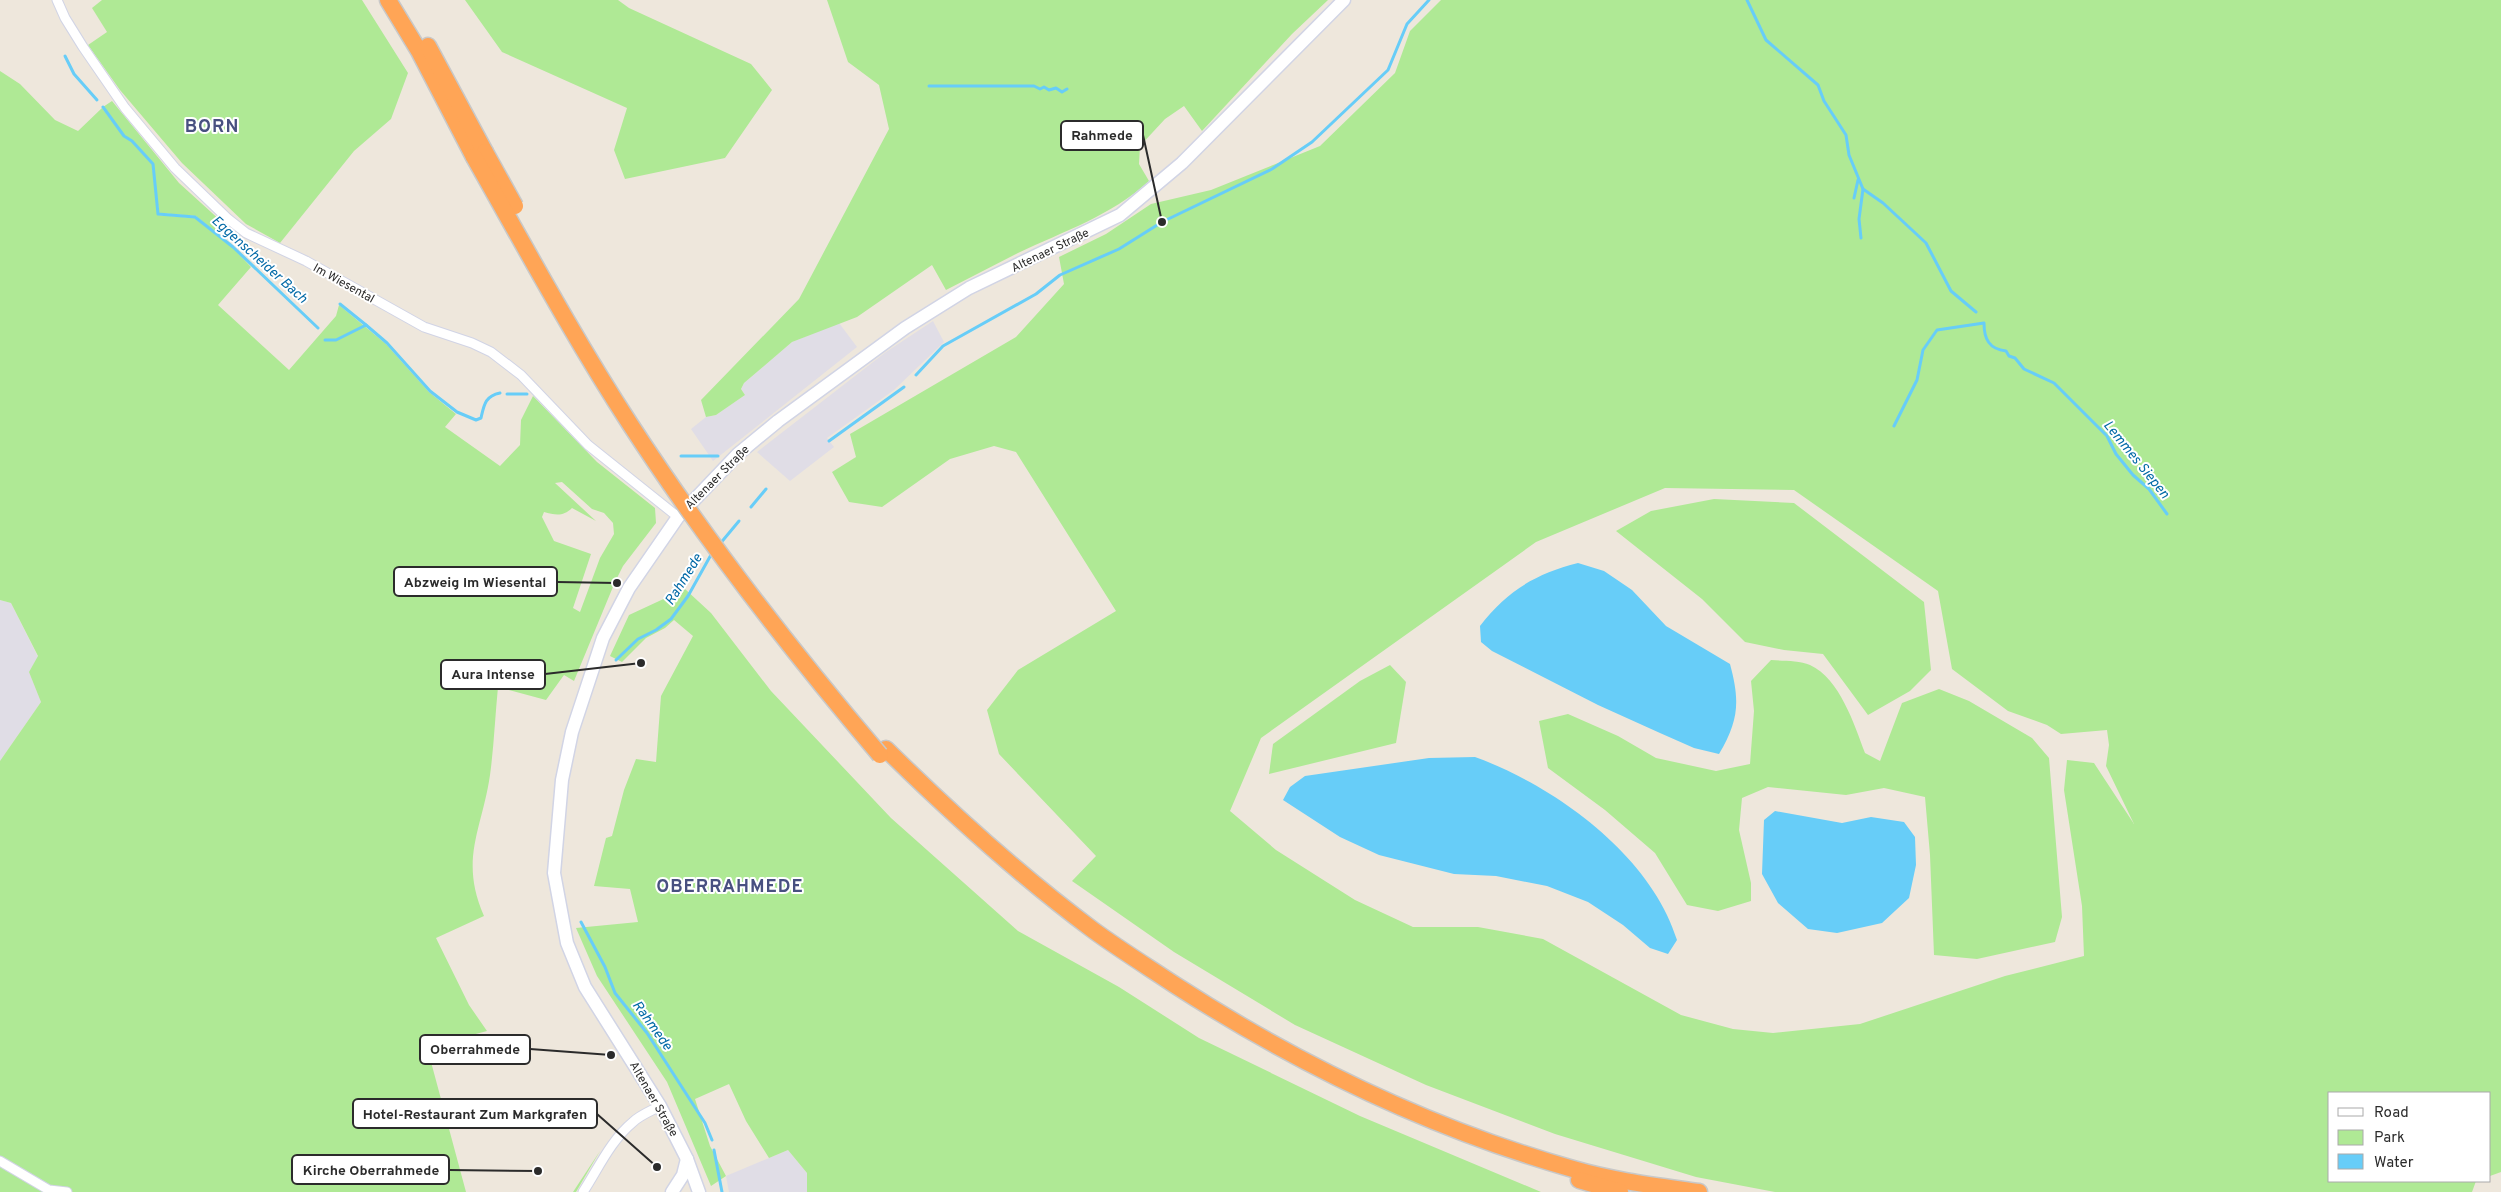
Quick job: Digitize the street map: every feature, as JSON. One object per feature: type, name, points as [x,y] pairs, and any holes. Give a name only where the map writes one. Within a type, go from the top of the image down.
[{"type":"highway","points":[[388,0],[480,154],[630,424],[724,562],[805,666],[937,810],[1026,888],[1090,938],[1215,1019],[1295,1065],[1368,1101],[1457,1139],[1540,1168],[1620,1192]]},
{"type":"highway","points":[[401,0],[440,67],[480,154]]},
{"type":"highway","points":[[883,752],[1035,885],[1094,931],[1221,1014],[1296,1057],[1371,1095],[1486,1141],[1575,1170],[1699,1192]]},
{"type":"main road","name":"Altenaer Straße","points":[[699,1192],[687,1158],[660,1106],[585,987],[567,943],[554,873],[563,770],[572,732],[603,638],[629,588],[678,516],[738,454],[905,328],[969,288],[1120,215],[1182,163],[1344,0]]},
{"type":"main road","points":[[672,1192],[683,1175],[687,1158]]},
{"type":"street","name":"Im Wiesental","points":[[57,0],[65,18],[83,47],[125,108],[176,168],[227,218],[246,233],[306,261],[424,327],[472,343],[491,352],[521,375],[588,445],[678,516]]},
{"type":"street","points":[[583,1192],[633,1121],[660,1106]]},
{"type":"street","points":[[0,1161],[49,1190],[67,1192]]},
{"type":"shaded area","points":[[933,321],[944,342],[894,390],[827,438],[834,447],[790,481],[757,452],[886,352]]},
{"type":"shaded area","points":[[839,323],[857,347],[713,461],[691,429],[706,417],[716,415],[745,395],[741,389],[744,383],[792,342]]},
{"type":"shaded area","points":[[0,600],[11,603],[38,657],[29,672],[41,702],[0,761]]},
{"type":"shaded area","points":[[788,1150],[807,1173],[807,1192],[729,1192],[726,1176]]},
{"type":"green space","points":[[102,0],[362,0],[408,73],[391,119],[354,151],[280,243],[246,224],[182,163],[120,90],[88,45],[107,32],[92,8]]},
{"type":"green space","points":[[465,0],[618,0],[629,8],[751,64],[772,90],[725,158],[625,179],[614,150],[627,108],[502,52]]},
{"type":"green space","points":[[827,0],[1328,0],[1292,34],[1202,131],[1184,106],[1165,119],[1140,146],[1139,164],[1149,181],[1119,204],[946,290],[932,265],[857,317],[792,342],[744,383],[741,389],[745,395],[716,415],[706,417],[701,400],[799,299],[889,129],[879,85],[848,62]]},
{"type":"green space","points":[[1441,0],[2501,0],[2501,1172],[2491,1176],[2491,1092],[2328,1092],[2328,1182],[2476,1182],[2472,1192],[1775,1192],[1696,1177],[1555,1134],[1426,1085],[1295,1025],[1174,952],[1072,881],[1096,856],[999,754],[987,710],[1018,670],[1116,611],[1016,452],[994,446],[950,459],[882,507],[849,502],[832,472],[856,457],[850,434],[1016,337],[1064,284],[1059,257],[1106,234],[1151,204],[1211,190],[1320,146],[1395,73],[1410,31]],"holes":[[[1665,488],[1794,490],[1938,591],[1952,669],[2008,711],[2047,725],[2061,734],[2107,730],[2109,745],[2106,766],[2134,824],[2094,763],[2067,760],[2064,790],[2082,906],[2084,956],[2005,976],[1860,1024],[1773,1033],[1733,1029],[1681,1015],[1543,939],[1478,927],[1413,927],[1355,900],[1276,850],[1230,811],[1261,738],[1536,542]]]},
{"type":"green space","points":[[0,71],[20,84],[55,120],[78,131],[102,108],[124,137],[132,142],[152,164],[158,215],[195,218],[233,248],[251,267],[218,305],[289,370],[336,316],[339,305],[386,344],[429,392],[456,414],[445,427],[500,466],[520,445],[521,420],[533,396],[597,462],[655,508],[656,523],[623,566],[574,681],[564,675],[546,700],[498,687],[490,775],[473,861],[473,878],[484,916],[436,938],[469,1005],[487,1031],[427,1047],[466,1192],[0,1192],[0,761],[41,702],[29,672],[38,656],[11,603],[0,600]],"holes":[[[562,482],[592,509],[604,513],[613,523],[614,534],[600,558],[580,612],[573,608],[591,554],[554,541],[542,517],[544,512],[559,514],[565,513],[572,508],[596,521],[555,483]]]},
{"type":"green space","points":[[112,101],[179,183],[222,222],[214,231],[196,216],[159,213],[153,163],[125,136],[103,107]]},
{"type":"green space","points":[[1714,499],[1794,503],[1924,602],[1931,670],[1910,691],[1868,715],[1823,654],[1784,650],[1745,642],[1702,599],[1616,531],[1651,511]]},
{"type":"green space","points":[[685,589],[711,613],[771,691],[891,818],[1018,931],[1119,987],[1199,1038],[1360,1116],[1541,1192],[807,1192],[807,1173],[788,1150],[769,1158],[746,1121],[729,1084],[695,1099],[710,1146],[726,1176],[711,1186],[667,1082],[597,976],[576,928],[638,922],[630,889],[594,886],[606,838],[612,836],[624,790],[636,759],[656,762],[661,696],[693,636],[674,620],[665,628],[646,638],[622,662],[610,656],[629,615]]},
{"type":"green space","points":[[1771,660],[1801,662],[1821,672],[1838,691],[1845,703],[1865,753],[1880,761],[1902,703],[1939,689],[1969,701],[2032,738],[2049,758],[2062,917],[2055,942],[1977,959],[1934,955],[1930,855],[1925,797],[1884,788],[1846,795],[1768,787],[1742,798],[1739,830],[1751,883],[1751,901],[1718,911],[1687,905],[1655,853],[1605,810],[1548,768],[1539,721],[1568,714],[1618,736],[1656,758],[1716,771],[1750,764],[1754,711],[1751,681]]},
{"type":"green space","points":[[1390,665],[1406,682],[1396,743],[1269,774],[1273,744],[1360,681]]},
{"type":"green space","points":[[600,1151],[576,1192],[573,1192]]},
{"type":"water","points":[[1578,563],[1604,571],[1632,590],[1666,626],[1730,664],[1735,689],[1736,710],[1731,731],[1719,754],[1694,748],[1598,705],[1492,651],[1481,642],[1480,626],[1512,594],[1535,579]]},
{"type":"water","points":[[1475,757],[1537,786],[1567,805],[1623,852],[1646,880],[1664,909],[1677,940],[1668,954],[1650,948],[1623,925],[1588,902],[1547,886],[1496,876],[1454,874],[1379,855],[1340,837],[1283,800],[1290,787],[1305,776],[1429,758]]},
{"type":"water","points":[[1775,811],[1842,823],[1871,817],[1904,822],[1915,837],[1916,865],[1909,898],[1882,923],[1837,933],[1808,929],[1778,903],[1762,874],[1764,820]]},
{"type":"waterway","name":"Rahmede","points":[[916,375],[943,346],[1036,294],[1060,275],[1119,249],[1162,222],[1272,169],[1312,142],[1388,70],[1407,24],[1429,0]]},
{"type":"waterway","name":"Lemmes Siepen","points":[[1747,0],[1766,40],[1818,85],[1824,101],[1846,135],[1849,155],[1863,189],[1883,203],[1926,243],[1951,291],[1976,312]]},
{"type":"waterway","name":"Eggenscheider Bach","points":[[65,56],[74,74],[97,100]]},
{"type":"waterway","points":[[929,86],[1034,86],[1040,89],[1044,87],[1049,90],[1056,88],[1062,92],[1067,89]]},
{"type":"waterway","name":"Eggenscheider Bach","points":[[103,107],[124,136],[132,141],[153,164],[158,214],[195,217],[233,247],[318,328]]},
{"type":"waterway","points":[[1854,198],[1858,180]]},
{"type":"waterway","points":[[1861,238],[1859,219],[1863,189]]},
{"type":"waterway","points":[[340,304],[366,325]]},
{"type":"waterway","name":"Lemmes Siepen","points":[[1894,426],[1917,380],[1923,350],[1937,330],[1984,323],[1986,338],[1995,348],[2006,351],[2024,369],[2054,383],[2107,436],[2116,454],[2133,475],[2149,489],[2167,514]]},
{"type":"waterway","name":"Eggenscheider Bach","points":[[325,340],[336,340],[366,325],[387,343],[430,391],[457,412],[476,420],[481,418],[484,405],[488,399],[500,393]]},
{"type":"waterway","name":"Rahmede","points":[[829,441],[904,387]]},
{"type":"waterway","name":"Eggenscheider Bach","points":[[507,394],[527,394]]},
{"type":"waterway","name":"Eggenscheider Bach","points":[[681,456],[718,456]]},
{"type":"waterway","name":"Rahmede","points":[[751,507],[766,489]]},
{"type":"waterway","name":"Rahmede","points":[[719,545],[739,521]]},
{"type":"waterway","name":"Rahmede","points":[[616,660],[638,639],[656,630],[671,619],[688,596],[712,553]]},
{"type":"waterway","name":"Rahmede","points":[[581,922],[605,967],[615,993],[647,1033],[705,1123],[712,1140]]},
{"type":"waterway","name":"Rahmede","points":[[714,1150],[722,1192]]},
{"type":"place","name":"Rahmede","points":[[1162,222]]},
{"type":"place","name":"Abzweig Im Wiesental","points":[[617,583]]},
{"type":"place","name":"Aura Intense","points":[[641,663]]},
{"type":"place","name":"Oberrahmede","points":[[611,1055]]},
{"type":"place","name":"Hotel-Restaurant Zum Markgrafen","points":[[657,1167]]},
{"type":"place","name":"Kirche Oberrahmede","points":[[538,1171]]},
{"type":"district","name":"BORN","points":[[212,126]]},
{"type":"district","name":"OBERRAHMEDE","points":[[730,886]]}]
